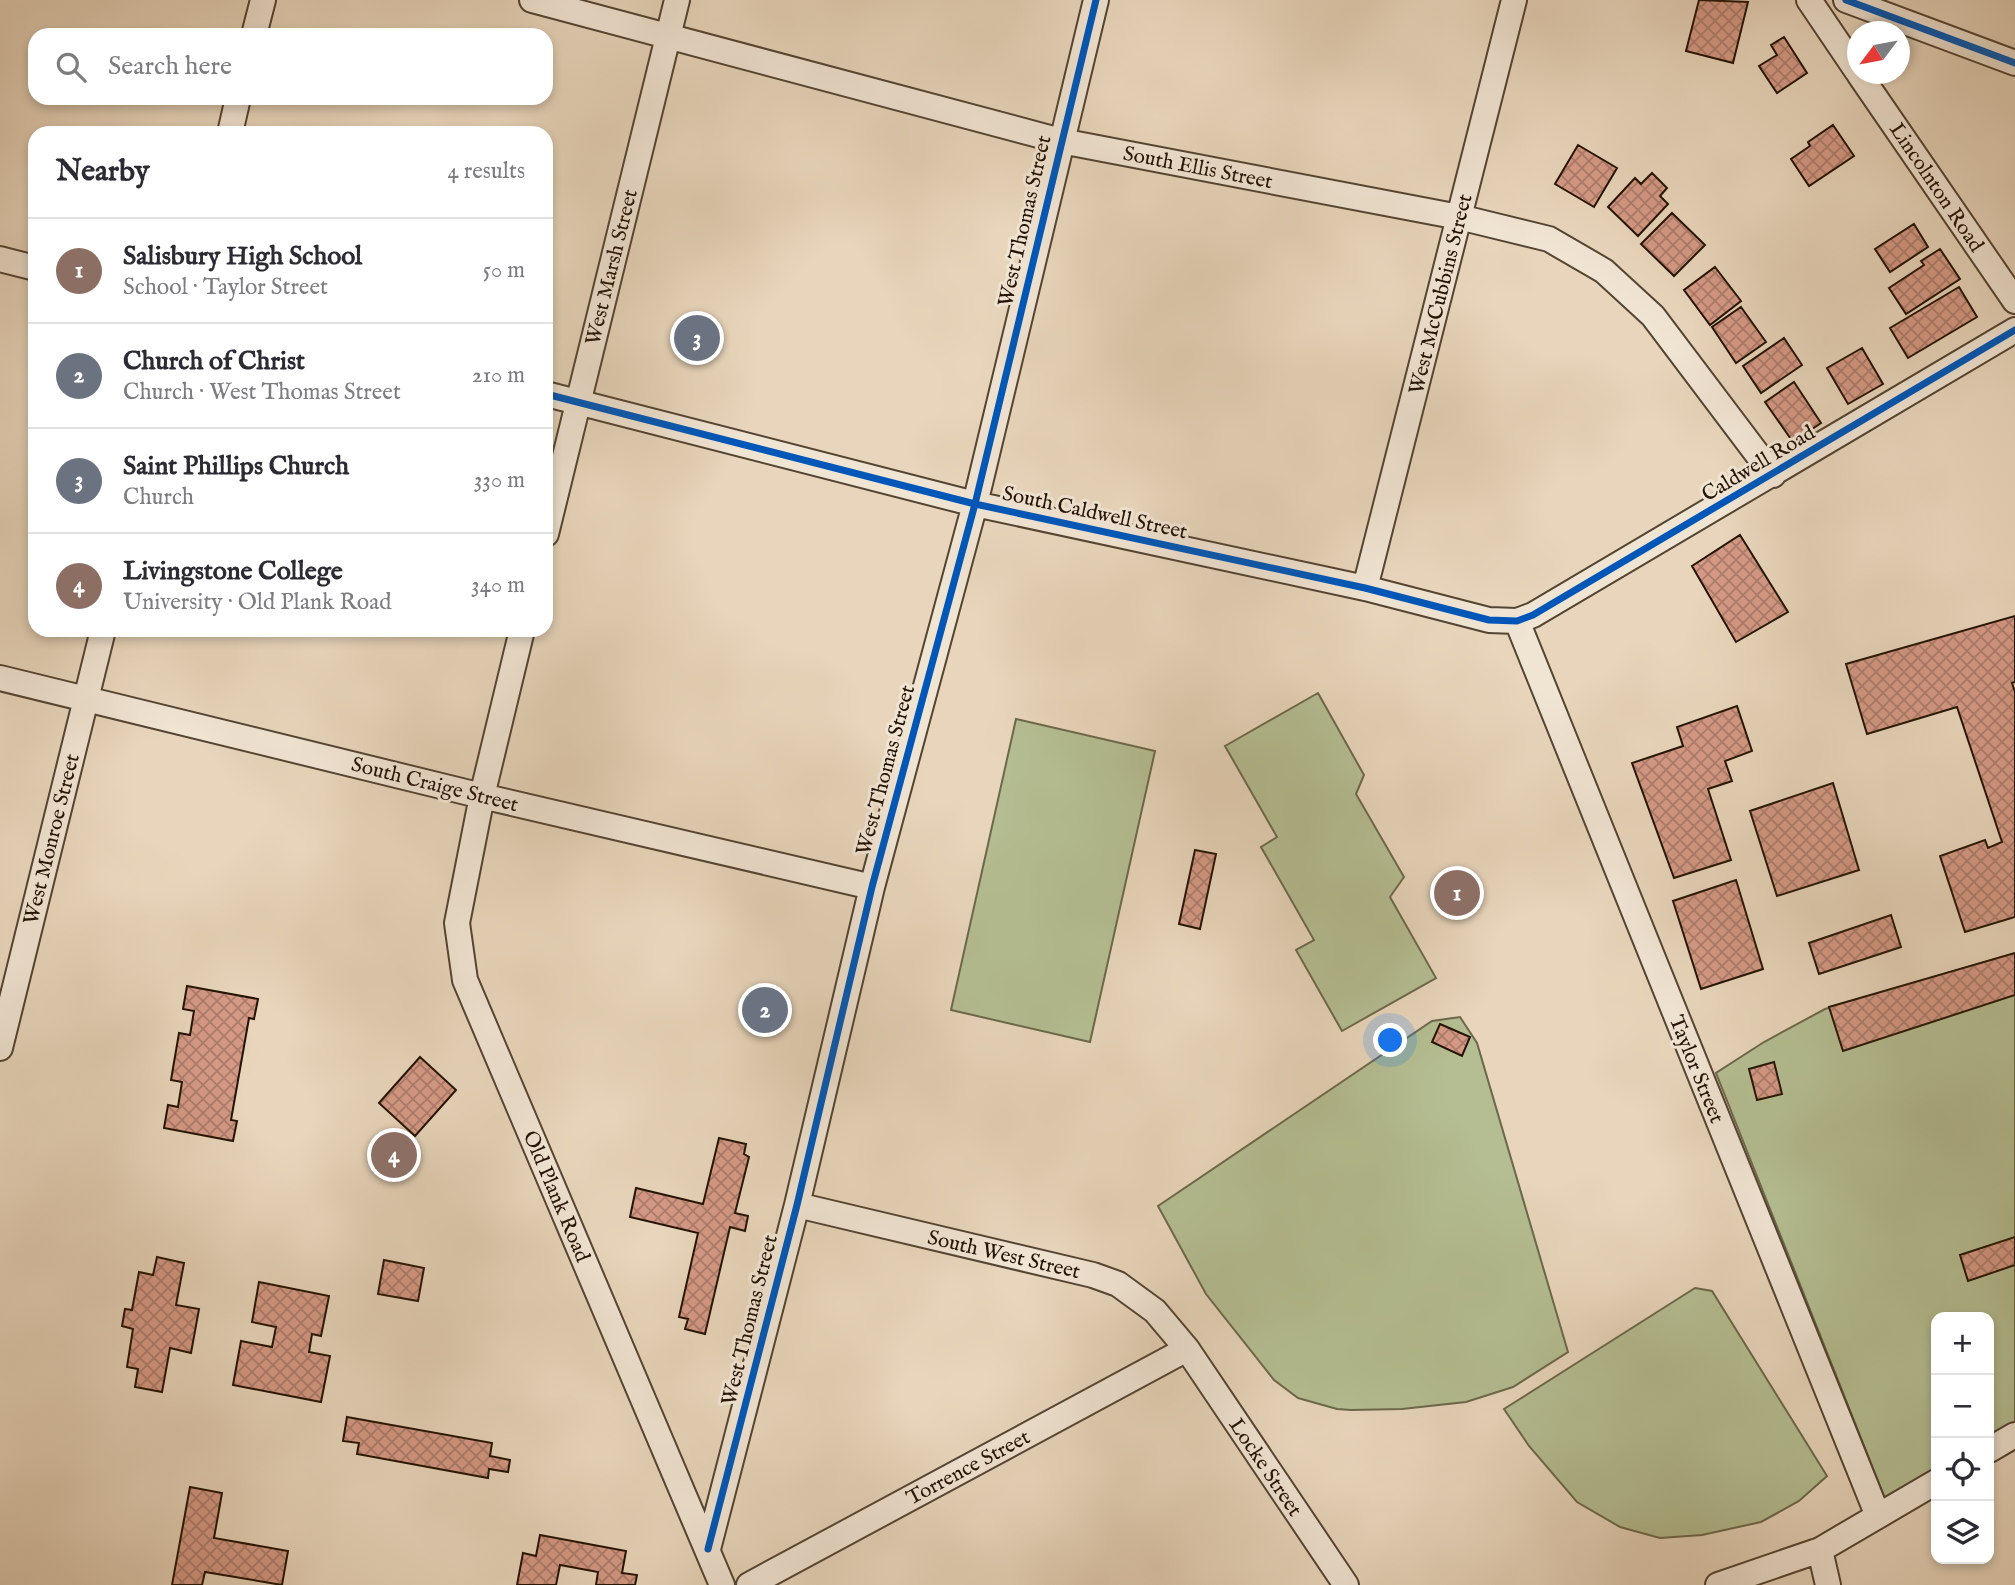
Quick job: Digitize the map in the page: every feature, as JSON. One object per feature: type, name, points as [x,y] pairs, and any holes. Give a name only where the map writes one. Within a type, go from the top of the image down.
[{"type":"street","points":[[256,28],[263,0]]},
{"type":"street","name":"South Ellis Street","points":[[532,0],[1061,141],[1459,217],[1549,239],[1604,271],[1653,316],[1773,475]]},
{"type":"street","name":"West Marsh Street","points":[[553,505],[677,0]]},
{"type":"street","name":"West Thomas Street","points":[[708,1549],[797,1205],[872,887],[975,504],[1096,0]]},
{"type":"street","name":"West McCubbins Street","points":[[1365,589],[1514,0]]},
{"type":"street","name":"Lincolnton Road","points":[[1810,0],[1847,56]]},
{"type":"street","points":[[1846,0],[2015,62]]},
{"type":"street","name":"Lincolnton Road","points":[[1866,84],[2015,301]]},
{"type":"street","points":[[232,126],[236,105]]},
{"type":"street","points":[[0,259],[28,266]]},
{"type":"street","name":"Caldwell Road","points":[[1517,621],[1533,615],[1773,475],[2015,330]]},
{"type":"street","name":"South Caldwell Street","points":[[553,396],[975,504],[1365,589],[1489,620],[1517,621]]},
{"type":"street","name":"Taylor Street","points":[[1517,621],[1878,1516]]},
{"type":"street","name":"West Monroe Street","points":[[0,1048],[101,637]]},
{"type":"street","points":[[482,796],[521,637]]},
{"type":"street","name":"South Craige Street","points":[[0,678],[482,796],[872,887]]},
{"type":"street","name":"Old Plank Road","points":[[482,796],[457,923],[465,980],[722,1585]]},
{"type":"street","name":"South West Street","points":[[797,1205],[1093,1275],[1118,1284],[1155,1311],[1187,1349]]},
{"type":"street","name":"Torrence Street","points":[[749,1585],[1187,1349]]},
{"type":"street","name":"Locke Street","points":[[1187,1349],[1346,1585]]},
{"type":"street","points":[[1994,1447],[2015,1435]]},
{"type":"street","points":[[1718,1585],[1820,1550],[1931,1485]]},
{"type":"street","points":[[1820,1550],[1828,1585]]},
{"type":"green space","points":[[1318,693],[1364,775],[1356,794],[1404,877],[1390,897],[1436,978],[1342,1031],[1296,950],[1314,940],[1261,847],[1277,837],[1225,746]]},
{"type":"green space","points":[[1016,719],[1155,751],[1090,1042],[951,1010]]},
{"type":"green space","points":[[2015,953],[2015,1426],[1994,1438],[1994,1312],[1931,1312],[1931,1475],[1886,1501],[1716,1073],[1764,1042],[1825,1009]]},
{"type":"green space","points":[[1460,1017],[1477,1043],[1568,1352],[1513,1387],[1466,1402],[1402,1409],[1351,1410],[1337,1409],[1298,1398],[1274,1380],[1206,1294],[1158,1206],[1432,1021]]},
{"type":"green space","points":[[1695,1288],[1712,1291],[1827,1476],[1799,1501],[1761,1522],[1702,1535],[1660,1538],[1620,1527],[1577,1502],[1529,1446],[1504,1409]]},
{"type":"building","points":[[1699,0],[1748,2],[1733,63],[1686,51]]},
{"type":"building","points":[[1784,37],[1807,73],[1777,93],[1759,66],[1777,55],[1771,45]]},
{"type":"building","points":[[1833,125],[1854,156],[1809,186],[1791,159],[1810,146],[1808,142]]},
{"type":"building","points":[[1578,145],[1617,168],[1594,207],[1555,184]]},
{"type":"building","points":[[1652,173],[1667,188],[1660,196],[1668,204],[1638,236],[1608,207],[1635,178],[1641,184]]},
{"type":"building","points":[[1672,213],[1705,245],[1674,276],[1641,244]]},
{"type":"building","points":[[1914,224],[1928,247],[1890,272],[1875,249]]},
{"type":"building","points":[[1940,249],[1960,279],[1906,314],[1889,288],[1924,265],[1921,261]]},
{"type":"building","points":[[1715,267],[1741,301],[1710,325],[1684,290]]},
{"type":"building","points":[[1959,287],[1977,317],[1908,358],[1890,328]]},
{"type":"building","points":[[1741,307],[1766,342],[1736,363],[1712,327]]},
{"type":"building","points":[[1784,338],[1802,365],[1761,393],[1743,366]]},
{"type":"building","points":[[1862,348],[1883,384],[1848,404],[1827,368]]},
{"type":"building","points":[[1794,382],[1821,423],[1793,442],[1765,402]]},
{"type":"building","points":[[1740,535],[1788,612],[1736,642],[1692,566]]},
{"type":"building","points":[[2015,616],[2015,682],[2012,683],[2015,692],[2015,917],[1965,932],[1940,856],[1985,840],[1988,848],[2002,842],[1957,707],[1867,734],[1846,664]]},
{"type":"building","points":[[1737,706],[1752,751],[1725,761],[1732,781],[1708,789],[1731,860],[1674,878],[1632,763],[1683,746],[1677,727]]},
{"type":"building","points":[[1833,783],[1859,870],[1777,896],[1750,811]]},
{"type":"building","points":[[1195,850],[1216,854],[1200,929],[1179,924]]},
{"type":"building","points":[[1736,880],[1763,969],[1701,989],[1673,901]]},
{"type":"building","points":[[1891,915],[1901,947],[1819,974],[1809,943]]},
{"type":"building","points":[[2015,953],[2015,995],[1843,1051],[1829,1007]]},
{"type":"building","points":[[187,986],[258,999],[254,1019],[249,1018],[231,1120],[237,1121],[233,1141],[164,1128],[168,1105],[178,1107],[182,1082],[171,1080],[179,1033],[190,1035],[194,1011],[183,1009]]},
{"type":"building","points":[[1440,1024],[1470,1037],[1462,1056],[1432,1042]]},
{"type":"building","points":[[420,1057],[456,1090],[415,1136],[379,1103]]},
{"type":"building","points":[[1774,1062],[1782,1094],[1757,1100],[1749,1069]]},
{"type":"building","points":[[719,1138],[746,1144],[744,1154],[749,1157],[735,1213],[748,1216],[745,1231],[730,1227],[705,1334],[685,1329],[688,1319],[679,1317],[698,1233],[630,1217],[636,1188],[703,1204]]},
{"type":"building","points":[[2015,1237],[2015,1265],[1968,1281],[1960,1255]]},
{"type":"building","points":[[157,1257],[184,1263],[176,1305],[199,1309],[191,1353],[170,1348],[162,1392],[135,1387],[138,1369],[127,1367],[133,1329],[122,1326],[125,1309],[132,1310],[139,1272],[153,1275]]},
{"type":"building","points":[[384,1260],[424,1268],[418,1301],[378,1294]]},
{"type":"building","points":[[259,1282],[329,1296],[321,1336],[312,1334],[309,1352],[330,1356],[321,1402],[233,1385],[241,1341],[272,1347],[276,1327],[252,1322]]},
{"type":"building","points":[[347,1417],[492,1443],[490,1456],[510,1460],[508,1472],[489,1469],[488,1478],[357,1454],[359,1443],[343,1441]]},
{"type":"building","points":[[190,1487],[222,1493],[214,1538],[288,1551],[282,1585],[205,1572],[202,1585],[172,1585]]},
{"type":"building","points":[[540,1535],[626,1551],[622,1573],[637,1575],[635,1585],[596,1585],[598,1572],[560,1565],[556,1585],[517,1585],[523,1553],[536,1556]]},
{"type":"cycle path","points":[[708,1549],[797,1205],[872,887],[975,504],[1096,0]]},
{"type":"cycle path","points":[[1846,0],[2015,63]]},
{"type":"cycle path","points":[[553,396],[975,504],[1365,588],[1489,620],[1517,621],[1533,615],[2015,330]]},
{"type":"place","name":"Saint Phillips Church","points":[[697,338]]},
{"type":"place","name":"Salisbury High School","points":[[1457,893]]},
{"type":"place","name":"Church of Christ","points":[[765,1010]]},
{"type":"place","name":"Livingstone College","points":[[394,1155]]}]
